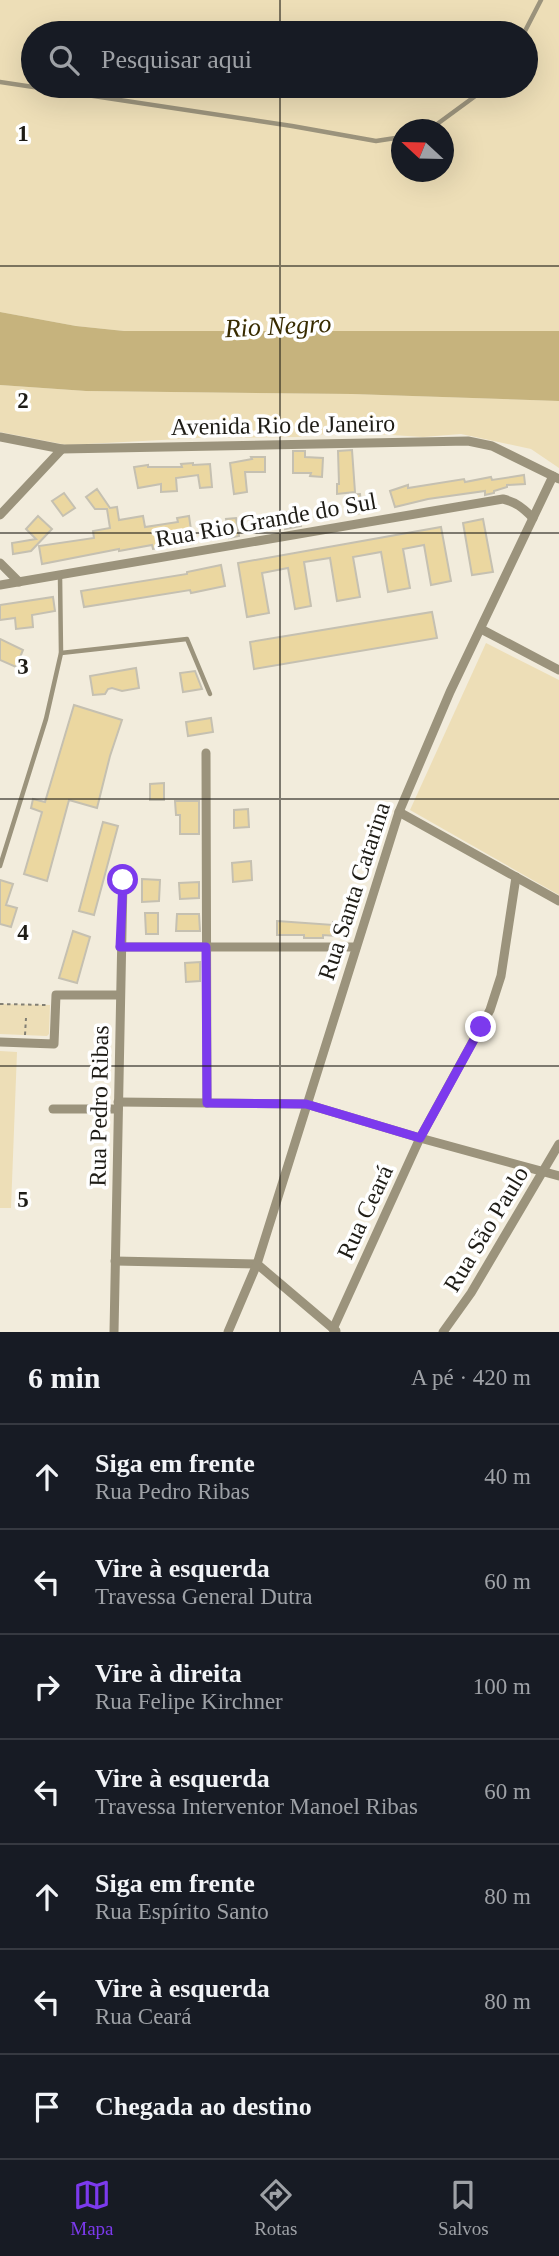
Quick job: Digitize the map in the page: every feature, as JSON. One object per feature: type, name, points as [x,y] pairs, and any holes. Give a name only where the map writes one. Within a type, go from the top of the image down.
[{"type":"street","name":"Avenida Rio de Janeiro","points":[[0,438],[62,449],[468,441],[492,446],[556,478]]},
{"type":"street","points":[[0,515],[62,449]]},
{"type":"street","name":"Rua Santa Catarina","points":[[228,1332],[257,1264],[399,812],[450,692],[533,518],[556,478]]},
{"type":"street","name":"Rua Rio Grande do Sul","points":[[0,585],[503,499],[522,506],[533,518]]},
{"type":"street","points":[[0,564],[19,582]]},
{"type":"street","points":[[481,629],[559,670]]},
{"type":"street","points":[[206,753],[207,1103]]},
{"type":"street","points":[[399,812],[559,901]]},
{"type":"street","name":"Rua Ceará","points":[[335,1330],[420,1138],[490,1010],[497,992],[516,877]]},
{"type":"street","name":"Rua Pedro Ribas","points":[[114,1332],[123,880]]},
{"type":"street","points":[[120,947],[356,947]]},
{"type":"street","points":[[0,1042],[54,1044],[55,995],[120,995]]},
{"type":"street","points":[[53,1109],[207,1103],[306,1104],[559,1176]]},
{"type":"street","name":"Rua São Paulo","points":[[443,1332],[471,1293],[559,1144]]},
{"type":"street","points":[[116,1261],[257,1264],[335,1330]]},
{"type":"lane","points":[[530,21],[541,0]]},
{"type":"lane","points":[[0,82],[21,85]]},
{"type":"lane","points":[[106,98],[376,141],[391,139]]},
{"type":"lane","points":[[444,119],[473,98]]},
{"type":"lane","points":[[0,866],[46,719],[61,653],[60,575]]},
{"type":"lane","points":[[61,653],[187,639],[210,694]]},
{"type":"path","points":[[0,1004],[50,1005]]},
{"type":"path","points":[[26,1018],[26,1043]]},
{"type":"shaded area","points":[[0,0],[559,0],[559,331],[124,331],[76,326],[0,312]]},
{"type":"shaded area","points":[[0,312],[76,326],[124,331],[559,331],[559,401],[352,394],[86,391],[0,385]]},
{"type":"shaded area","points":[[0,385],[86,391],[352,394],[559,401],[559,468],[531,449],[461,434],[423,437],[344,432],[298,437],[199,438],[67,445],[0,432]]},
{"type":"shaded area","points":[[486,643],[559,680],[559,895],[410,810]]},
{"type":"shaded area","points":[[0,1004],[50,1005],[49,1034],[0,1034]]},
{"type":"shaded area","points":[[0,1051],[17,1052],[11,1208],[0,1208]]},
{"type":"building","points":[[352,450],[355,492],[337,494],[338,451]]},
{"type":"building","points":[[293,451],[305,451],[305,457],[323,458],[322,477],[310,476],[311,473],[293,473]]},
{"type":"building","points":[[251,457],[265,457],[265,472],[245,472],[247,492],[234,494],[230,463],[252,459]]},
{"type":"building","points":[[181,464],[210,464],[212,487],[200,488],[198,475],[176,478],[177,491],[161,492],[161,484],[138,488],[134,467],[182,467]]},
{"type":"building","points":[[524,475],[525,484],[507,485],[494,493],[485,495],[485,491],[428,499],[395,507],[390,491],[408,485],[408,488],[464,479],[465,482]]},
{"type":"building","points":[[97,489],[110,508],[117,507],[119,520],[143,516],[145,527],[178,522],[177,518],[189,516],[193,544],[153,549],[152,545],[119,549],[42,564],[39,546],[94,538],[93,531],[110,528],[107,509],[95,509],[86,497]]},
{"type":"building","points":[[64,493],[75,508],[63,516],[52,501]]},
{"type":"building","points":[[360,494],[362,513],[351,514],[349,495]]},
{"type":"building","points":[[298,510],[301,526],[285,529],[282,513]]},
{"type":"building","points":[[38,516],[52,529],[31,551],[13,554],[12,543],[36,539],[26,529]]},
{"type":"building","points":[[236,518],[239,536],[229,538],[226,519]]},
{"type":"building","points":[[483,519],[493,572],[472,575],[463,523]]},
{"type":"building","points":[[441,527],[451,581],[431,585],[424,545],[403,549],[410,588],[388,592],[381,552],[353,557],[360,597],[337,601],[330,558],[304,562],[311,606],[295,609],[288,568],[262,573],[269,613],[247,617],[238,563]]},
{"type":"building","points":[[221,565],[225,586],[84,607],[81,591],[187,574]]},
{"type":"building","points":[[53,597],[55,611],[32,615],[33,627],[16,629],[15,618],[0,620],[0,605]]},
{"type":"building","points":[[432,612],[437,638],[254,669],[250,642]]},
{"type":"building","points":[[0,639],[23,650],[16,667],[0,660]]},
{"type":"building","points":[[136,668],[139,688],[122,691],[112,688],[105,694],[93,695],[90,676]]},
{"type":"building","points":[[195,671],[202,689],[183,692],[180,673]]},
{"type":"building","points":[[74,705],[122,720],[97,808],[69,800],[47,881],[24,874],[42,812],[31,808],[33,799],[45,802]]},
{"type":"building","points":[[211,718],[213,732],[188,736],[186,722]]},
{"type":"building","points":[[164,783],[164,800],[150,800],[150,784]]},
{"type":"building","points":[[175,801],[199,801],[199,834],[180,834],[180,815],[176,815]]},
{"type":"building","points":[[248,809],[249,827],[234,828],[234,810]]},
{"type":"building","points":[[103,822],[118,826],[94,915],[79,911]]},
{"type":"building","points":[[251,861],[252,880],[233,882],[232,863]]},
{"type":"building","points":[[142,879],[160,880],[159,901],[142,902]]},
{"type":"building","points":[[0,880],[13,884],[6,905],[17,908],[11,927],[0,924]]},
{"type":"building","points":[[199,882],[199,898],[180,899],[179,883]]},
{"type":"building","points":[[145,913],[158,913],[158,934],[146,934]]},
{"type":"building","points":[[177,914],[199,914],[200,931],[176,931]]},
{"type":"building","points":[[277,921],[333,925],[333,922],[351,923],[350,937],[323,935],[323,938],[304,938],[304,935],[277,935]]},
{"type":"building","points":[[73,931],[90,937],[77,983],[59,978]]},
{"type":"building","points":[[200,962],[200,981],[186,982],[185,963]]},
{"type":"route","points":[[123,880],[120,947],[206,947],[207,1103],[306,1104],[420,1138],[481,1027]]},
{"type":"water label","name":"Rio Negro","points":[[278,326]]}]
